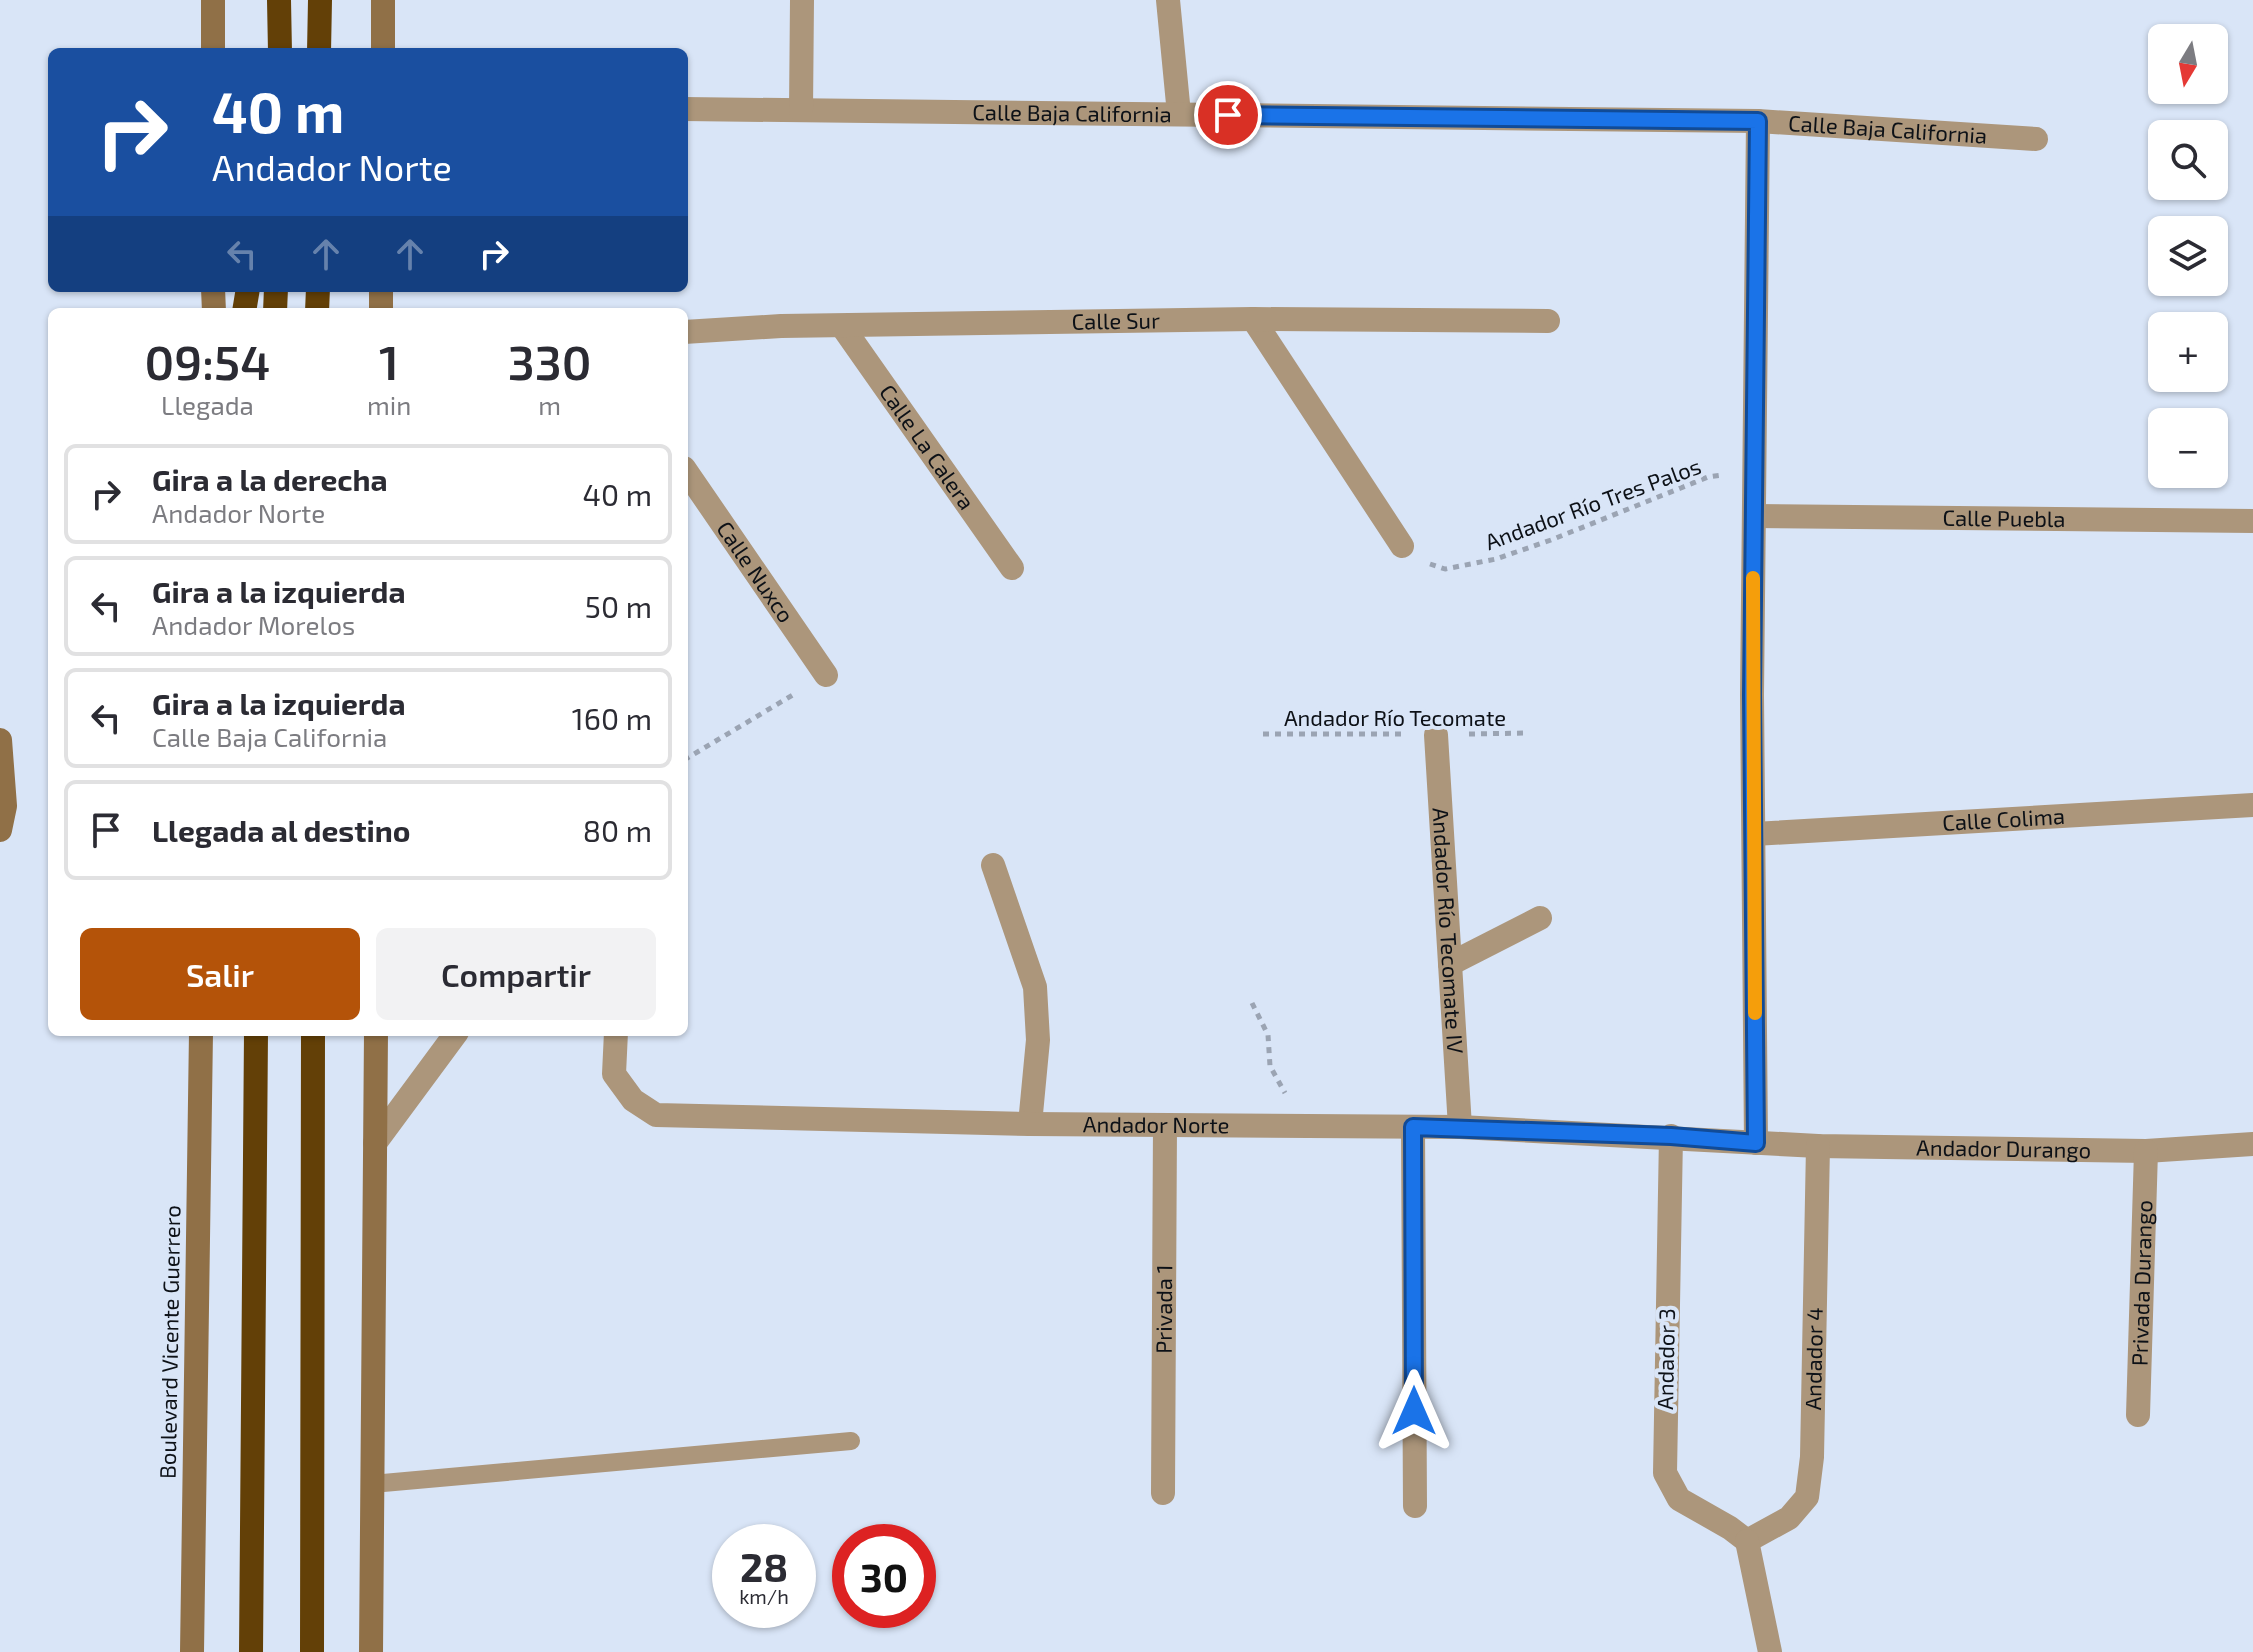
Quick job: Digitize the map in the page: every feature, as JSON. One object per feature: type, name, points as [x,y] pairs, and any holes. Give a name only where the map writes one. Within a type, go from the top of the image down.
[{"type":"highway","points":[[279,0],[280,48]]},
{"type":"highway","points":[[319,48],[320,0]]},
{"type":"highway","points":[[251,1652],[256,1036]]},
{"type":"highway","points":[[312,1652],[313,1036]]},
{"type":"main road","points":[[213,0],[213,48]]},
{"type":"main road","points":[[383,0],[383,48]]},
{"type":"main road","points":[[0,740],[5,806],[0,830]]},
{"type":"main road","name":"Boulevard Vicente Guerrero","points":[[190,1652],[201,1036]]},
{"type":"main road","points":[[371,1652],[376,1036]]},
{"type":"street","points":[[801,110],[802,0]]},
{"type":"street","points":[[1168,0],[1179,114]]},
{"type":"street","name":"Calle Baja California","points":[[688,109],[1758,121],[2036,139]]},
{"type":"street","points":[[1756,1143],[1752,695],[1758,121]]},
{"type":"street","points":[[1253,319],[1402,546]]},
{"type":"street","name":"Calle Sur","points":[[688,332],[1253,319],[1548,321]]},
{"type":"street","name":"Calle La Calera","points":[[842,326],[1012,568]]},
{"type":"street","name":"Calle Nuxco","points":[[688,474],[826,675]]},
{"type":"street","name":"Calle Puebla","points":[[1754,516],[2253,521]]},
{"type":"street","name":"Andador Río Tecomate IV","points":[[1436,735],[1460,1127]]},
{"type":"street","name":"Calle Colima","points":[[1754,834],[2253,805]]},
{"type":"street","points":[[993,865],[1035,987],[1038,1040],[1030,1124]]},
{"type":"street","points":[[1450,964],[1540,918]]},
{"type":"street","points":[[375,1143],[454,1036]]},
{"type":"street","name":"Andador Norte","points":[[616,1036],[614,1074],[633,1100],[656,1115],[1030,1124],[1460,1127],[1671,1136],[1756,1143]]},
{"type":"street","name":"Privada 1","points":[[1163,1493],[1165,1125]]},
{"type":"street","points":[[1413,1127],[1415,1506]]},
{"type":"street","name":"Andador 3","points":[[1671,1136],[1665,1473],[1679,1499],[1747,1541]]},
{"type":"street","name":"Andador Durango","points":[[1756,1143],[2146,1151],[2253,1144]]},
{"type":"street","name":"Andador 4","points":[[1747,1541],[1789,1518],[1807,1497],[1812,1457],[1818,1146]]},
{"type":"street","name":"Privada Durango","points":[[2138,1415],[2146,1151]]},
{"type":"street","points":[[1747,1541],[1770,1652]]},
{"type":"lane","points":[[372,1484],[851,1441]]},
{"type":"path","name":"Andador Río Tres Palos","points":[[1402,546],[1423,562],[1445,569],[1496,559],[1708,477],[1755,470]]},
{"type":"path","points":[[688,758],[826,675]]},
{"type":"path","name":"Andador Río Tecomate","points":[[1263,734],[1528,733]]},
{"type":"path","points":[[1252,1003],[1268,1035],[1270,1066],[1303,1125]]},
{"type":"slow traffic","points":[[1753,578],[1755,1013]]},
{"type":"route","points":[[1228,115],[1758,121],[1752,695],[1756,1143],[1671,1136],[1413,1127],[1414,1411]]}]
